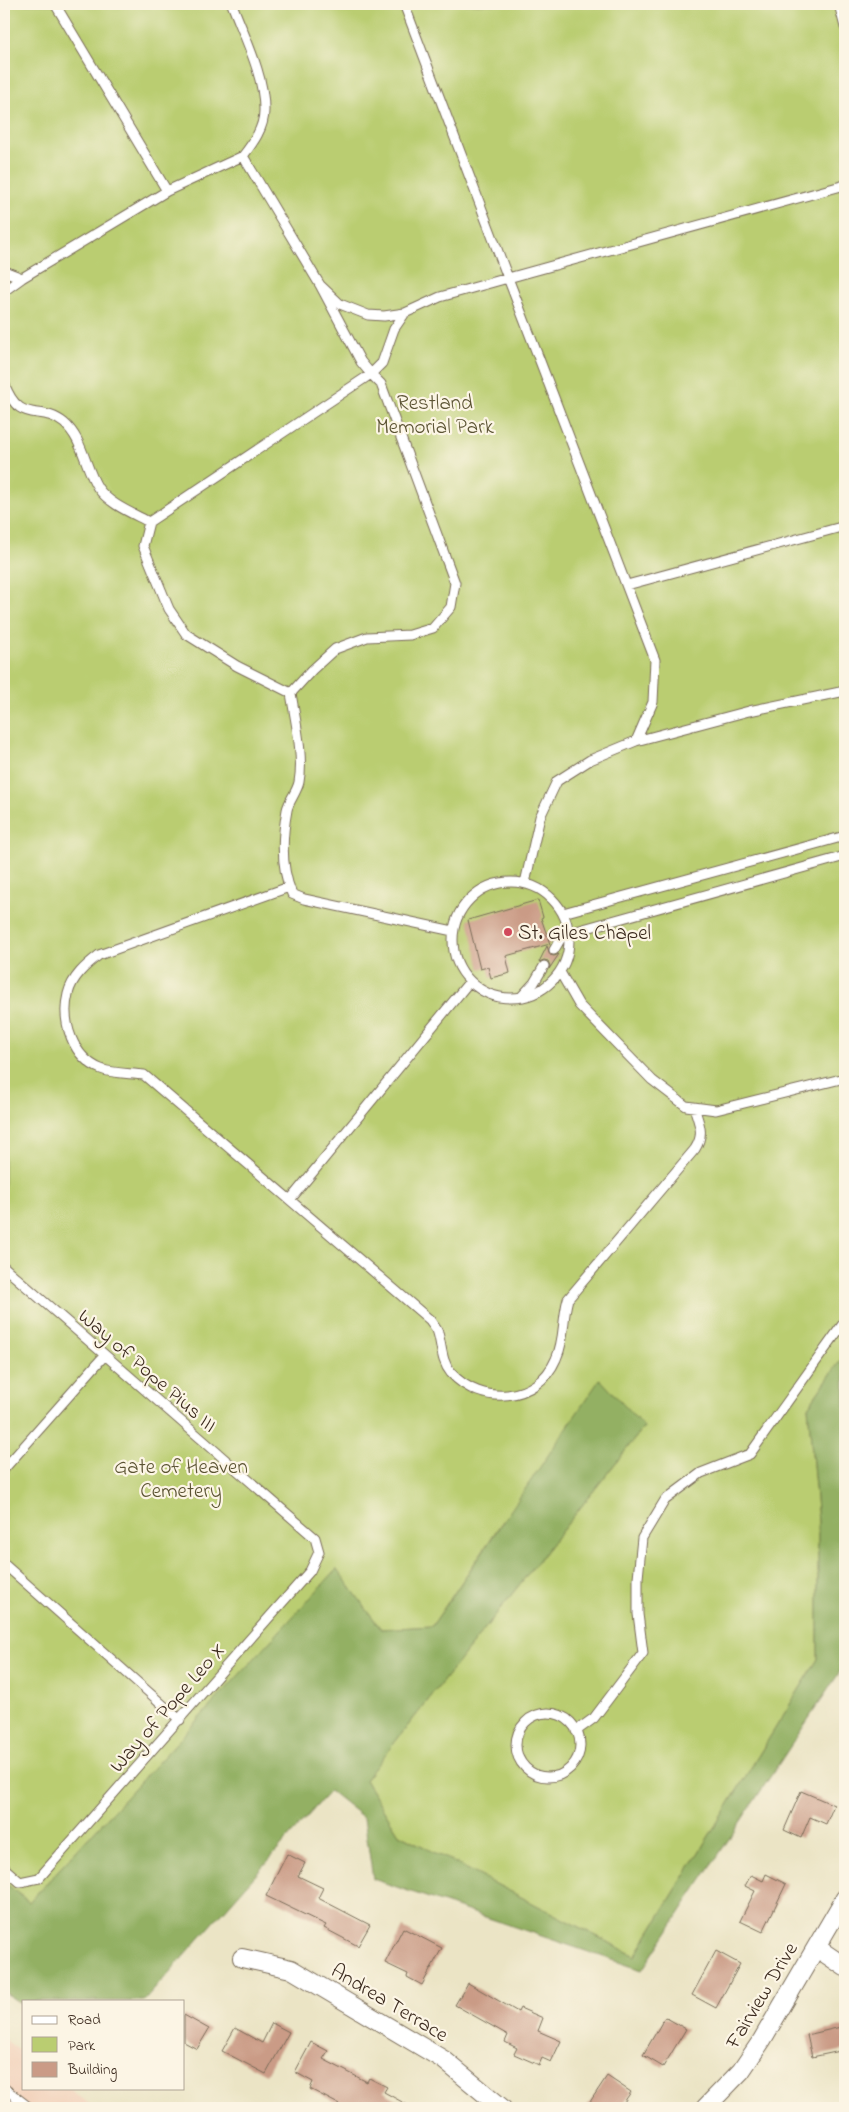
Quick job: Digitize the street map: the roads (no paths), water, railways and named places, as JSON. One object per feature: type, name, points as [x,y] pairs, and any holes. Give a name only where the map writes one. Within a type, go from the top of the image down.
[{"type":"street","name":"Fairview Drive","points":[[705,2108],[742,2071],[817,1948],[845,1898]]},
{"type":"street","points":[[817,1948],[845,1967]]},
{"type":"street","name":"Andrea Terrace","points":[[242,1958],[291,1970],[444,2060],[502,2108]]},
{"type":"lane","points":[[55,4],[167,191]]},
{"type":"lane","points":[[4,292],[22,278],[167,191],[243,156],[256,140],[264,113],[262,85],[232,4]]},
{"type":"lane","points":[[404,4],[655,660],[653,702],[636,740]]},
{"type":"lane","points":[[839,4],[845,27]]},
{"type":"lane","points":[[243,156],[320,285],[361,362],[381,384],[455,583],[451,607],[433,628],[410,635],[367,637],[335,649],[312,670],[291,694],[300,759],[299,782],[287,809],[284,850],[286,880],[292,894],[304,899],[453,931]]},
{"type":"lane","points":[[320,285],[340,304],[354,311],[384,316],[405,313],[440,297],[845,185]]},
{"type":"lane","points":[[4,272],[22,278]]},
{"type":"lane","points":[[291,694],[237,666],[186,634],[169,609],[143,546],[149,522],[371,374],[382,363],[394,329],[405,313]]},
{"type":"lane","points":[[4,383],[12,401],[24,411],[52,417],[63,422],[73,432],[98,488],[114,504],[149,522]]},
{"type":"lane","points":[[627,586],[845,526]]},
{"type":"lane","points":[[525,883],[540,817],[557,781],[590,760],[636,740],[749,710],[845,691]]},
{"type":"lane","points":[[563,913],[845,836]]},
{"type":"lane","points":[[554,950],[561,938],[569,933],[845,856]]},
{"type":"lane","points":[[507,881],[525,883],[542,890],[556,902],[563,913],[569,933],[568,955],[560,972],[547,986],[530,995],[510,998],[490,994],[470,981],[460,969],[453,950],[453,931],[459,912],[472,896],[489,886],[507,881]]},
{"type":"lane","points":[[289,887],[99,955],[82,968],[68,993],[67,1027],[79,1053],[101,1069],[144,1075],[430,1320],[438,1332],[440,1350],[449,1371],[464,1385],[483,1394],[505,1396],[526,1391],[542,1379],[556,1360],[562,1338],[563,1316],[568,1299],[702,1139],[694,1107]]},
{"type":"lane","points":[[521,997],[534,983],[544,966]]},
{"type":"lane","points":[[560,972],[579,1005],[652,1080],[686,1106],[716,1110],[845,1078]]},
{"type":"lane","points":[[290,1200],[470,981]]},
{"type":"lane","name":"Way of Pope Pius III","points":[[4,1267],[315,1538]]},
{"type":"lane","points":[[576,1731],[594,1718],[643,1653],[638,1614],[638,1578],[642,1538],[665,1500],[701,1473],[750,1454],[845,1321]]},
{"type":"lane","points":[[4,1469],[104,1356]]},
{"type":"lane","name":"Way of Pope Leo X","points":[[4,1868],[20,1882],[39,1878],[310,1571],[319,1552],[315,1538]]},
{"type":"lane","points":[[4,1564],[180,1720]]},
{"type":"lane","points":[[541,1714],[561,1716],[570,1722],[576,1731],[580,1741],[580,1751],[576,1761],[569,1770],[550,1778],[529,1772],[522,1764],[516,1750],[518,1734],[523,1725],[531,1718],[541,1714]]},
{"type":"lane","points":[[4,2088],[30,2108]]},
{"type":"place","name":"St. Giles Chapel","points":[[508,932]]},
{"type":"park label","name":"Restland Memorial Park","points":[[435,414]]},
{"type":"park label","name":"Gate of Heaven Cemetery","points":[[181,1478]]}]
